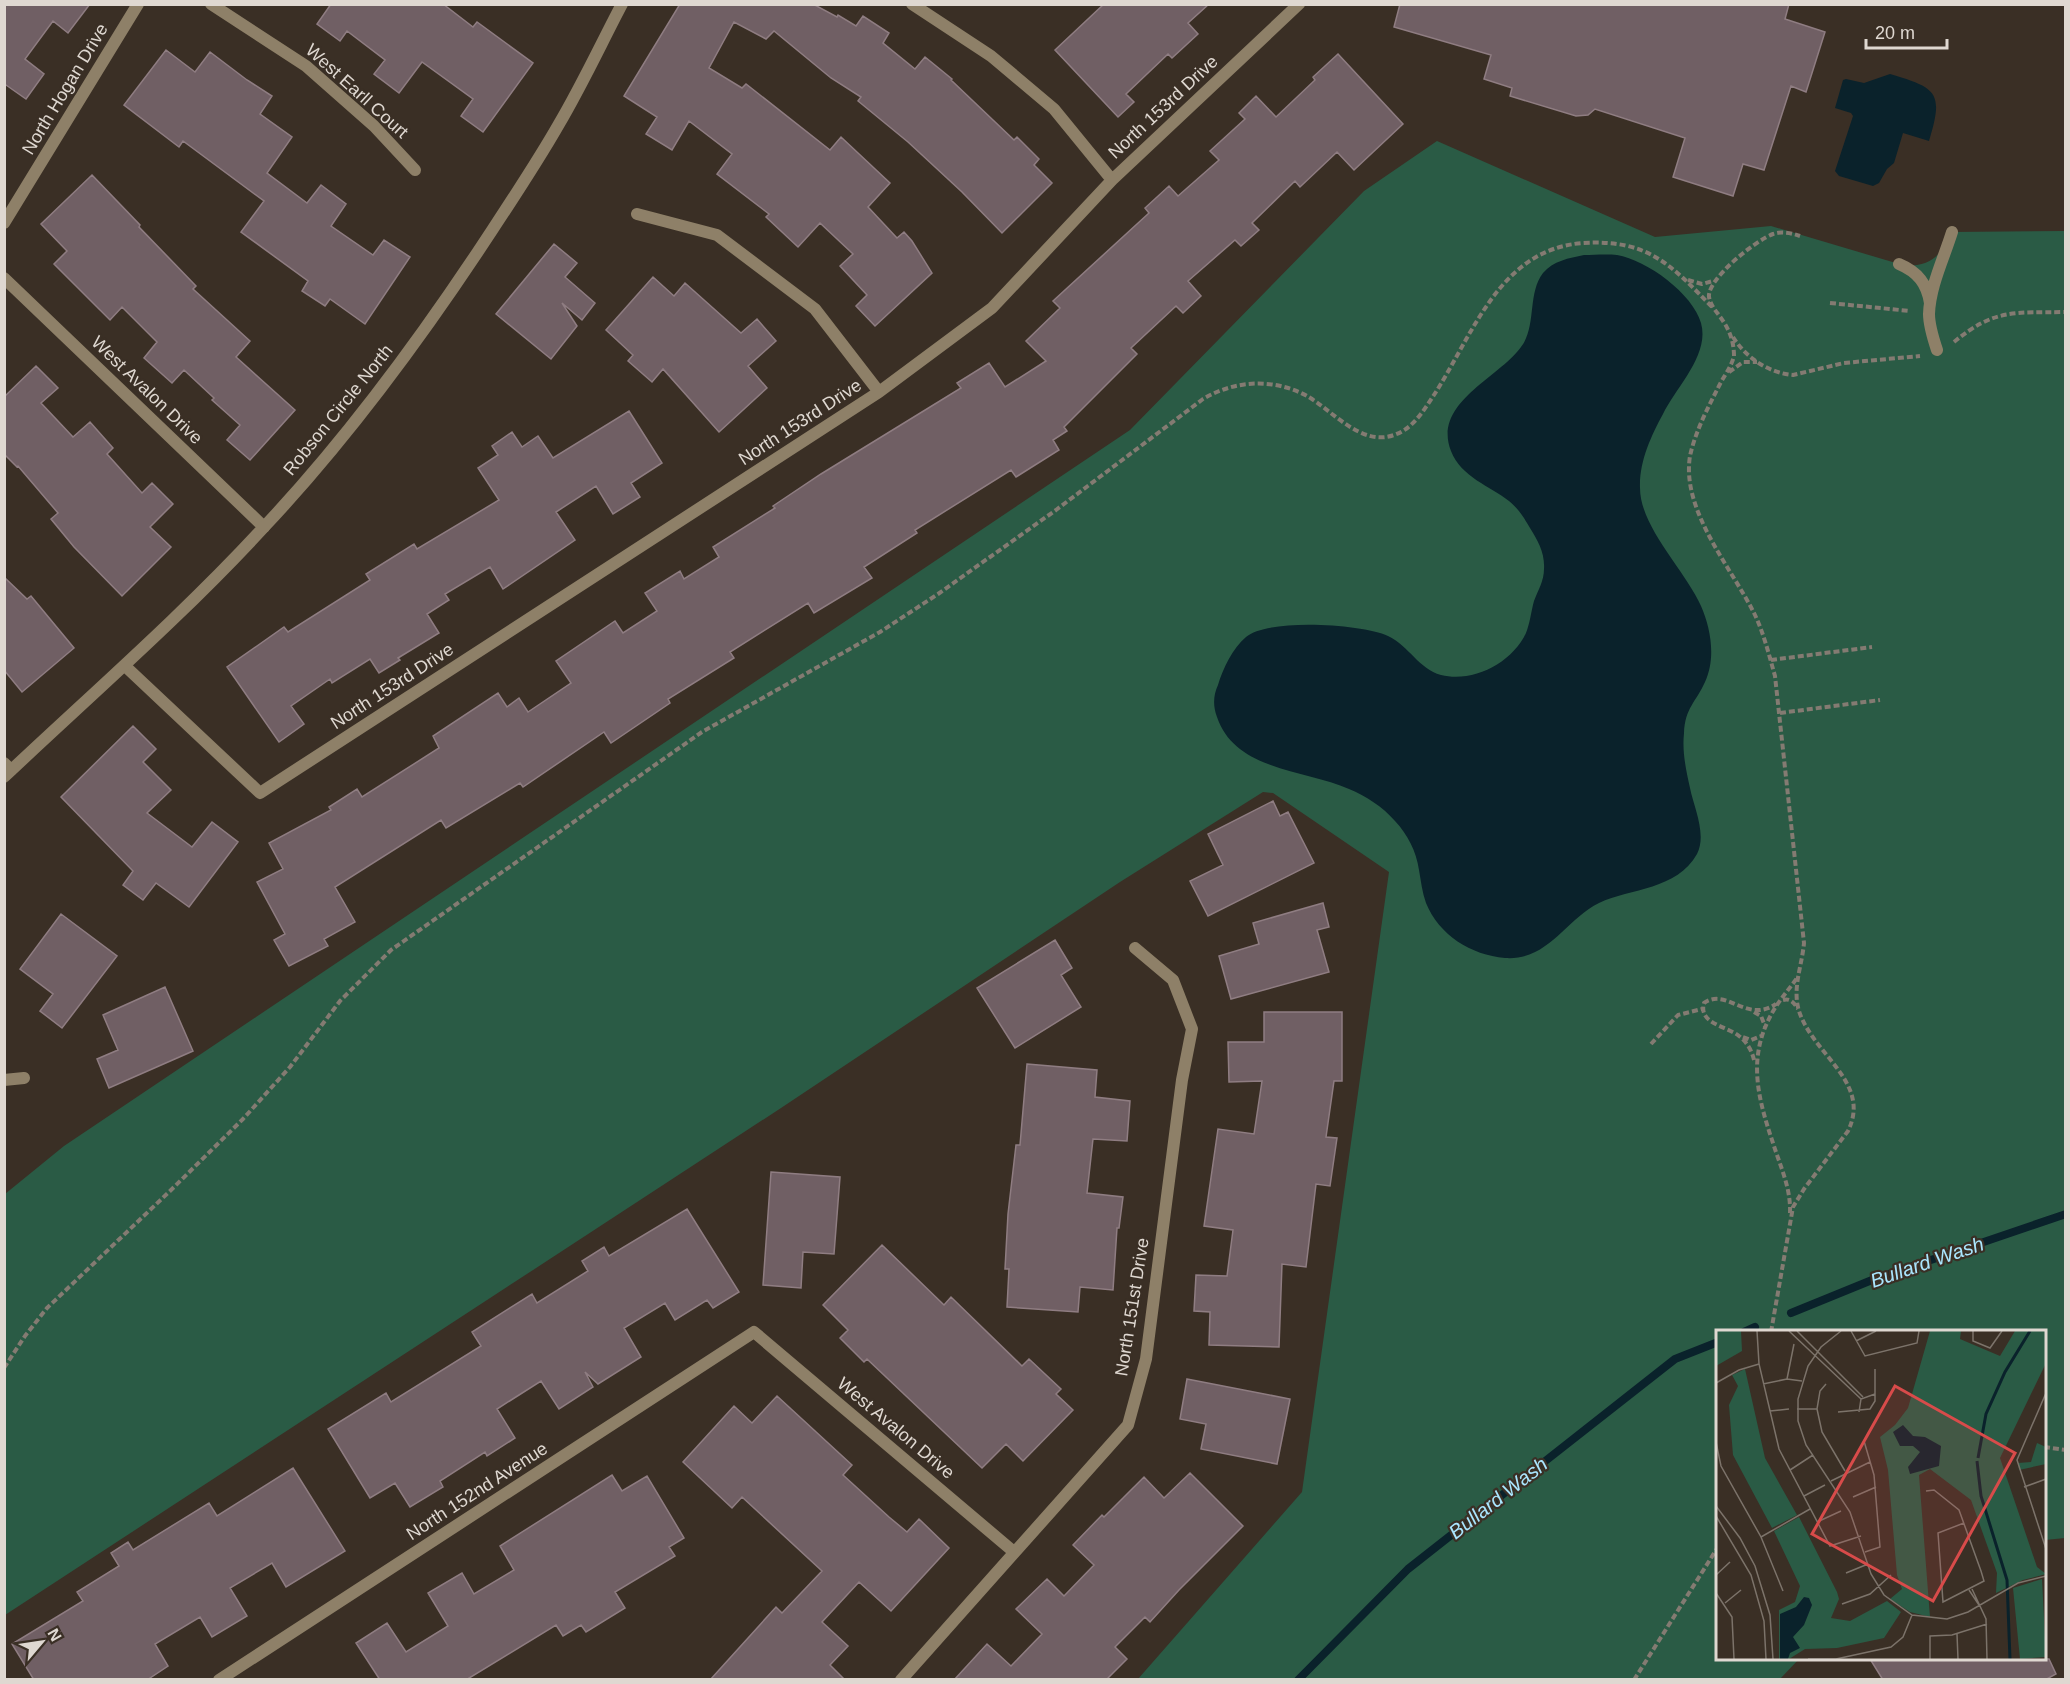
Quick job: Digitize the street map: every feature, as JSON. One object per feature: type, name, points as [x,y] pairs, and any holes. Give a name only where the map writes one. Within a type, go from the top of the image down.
[{"type":"street","name":"North Hogan Drive","points":[[4,223],[138,4]]},
{"type":"street","name":"West Earll Court","points":[[211,4],[306,66],[374,126],[414,170]]},
{"type":"street","name":"Robson Circle North","points":[[7,770],[125,666],[264,527],[383,385],[466,270],[516,194],[560,123],[622,4]]},
{"type":"street","points":[[912,4],[991,56],[1054,109],[1112,180]]},
{"type":"street","name":"North 153rd Drive","points":[[125,666],[260,793],[879,392],[992,309],[1112,180],[1299,4]]},
{"type":"street","points":[[637,214],[717,235],[815,309],[879,392]]},
{"type":"street","points":[[1930,310],[1952,232]]},
{"type":"street","points":[[1899,264],[1914,272],[1928,292],[1931,328],[1937,350]]},
{"type":"street","name":"West Avalon Drive","points":[[4,278],[264,527]]},
{"type":"street","name":"North 151st Drive","points":[[901,1680],[1128,1425],[1146,1359],[1182,1080],[1192,1029],[1173,980],[1135,948]]},
{"type":"street","points":[[4,1080],[24,1078]]},
{"type":"street","name":"West Avalon Drive","points":[[754,1332],[1014,1552]]},
{"type":"street","name":"North 152nd Avenue","points":[[219,1680],[754,1332]]},
{"type":"path","points":[[1714,309],[1709,294],[1711,286],[1752,246],[1768,236],[1783,232],[1800,236]]},
{"type":"path","points":[[4,1368],[46,1308],[243,1119],[290,1067],[340,1000],[391,950],[702,732],[880,632],[928,600],[1066,503],[1213,393],[1233,386],[1276,384],[1308,397],[1367,435],[1393,436],[1408,428],[1421,414],[1499,288],[1515,271],[1551,250],[1578,244],[1629,245],[1653,255],[1683,277],[1714,309],[1739,348],[1770,370],[1793,375],[1844,363],[1917,356],[1955,342],[1971,328],[1989,318],[2021,313],[2066,312]]},
{"type":"path","points":[[1683,277],[1698,284],[1709,283],[1716,279]]},
{"type":"path","points":[[1830,303],[1930,310]]},
{"type":"path","points":[[1729,333],[1734,356],[1706,412],[1690,455],[1690,490],[1714,544],[1754,614],[1771,660],[1780,713],[1804,943],[1796,985],[1799,1011]]},
{"type":"path","points":[[1724,377],[1743,362],[1758,362]]},
{"type":"path","points":[[1771,660],[1872,647]]},
{"type":"path","points":[[1780,713],[1880,700]]},
{"type":"path","points":[[1756,1067],[1757,1054],[1765,1029],[1780,1001],[1799,974]]},
{"type":"path","points":[[1651,1044],[1678,1015],[1702,1009],[1706,1002],[1718,999],[1761,1011],[1780,1001],[1790,1000],[1799,1011],[1815,1042],[1848,1084],[1855,1103],[1853,1122],[1793,1207],[1771,1330]]},
{"type":"path","points":[[1702,1009],[1708,1020],[1749,1040],[1762,1036]]},
{"type":"path","points":[[1751,1010],[1763,1018],[1765,1029]]},
{"type":"path","points":[[1734,1032],[1747,1045],[1756,1067],[1767,1125],[1790,1197],[1790,1220]]},
{"type":"path","points":[[1787,1186],[1796,1194],[1804,1189]]},
{"type":"path","points":[[2046,1447],[2066,1450]]},
{"type":"path","points":[[1634,1680],[1716,1550]]},
{"type":"green space","points":[[1437,141],[1655,237],[1771,226],[1906,266],[1930,261],[1940,253],[1952,232],[2065,231],[2065,1538],[2046,1540],[2046,1330],[1716,1330],[1716,1660],[1798,1660],[1780,1679],[1138,1679],[1302,1492],[1389,872],[1273,793],[1263,792],[1120,882],[781,1108],[5,1615],[5,1194],[64,1146],[1130,430],[1364,191]]},
{"type":"water","points":[[1890,74],[1918,83],[1933,94],[1936,112],[1929,141],[1903,133],[1894,163],[1887,169],[1879,183],[1873,186],[1839,176],[1835,171],[1853,116],[1851,113],[1835,108],[1843,80],[1864,83]]},
{"type":"water","points":[[1584,255],[1617,255],[1629,258],[1655,271],[1689,301],[1701,323],[1701,347],[1650,440],[1641,469],[1640,488],[1647,518],[1694,592],[1710,634],[1711,653],[1708,673],[1686,717],[1684,740],[1686,768],[1701,838],[1697,854],[1678,875],[1599,903],[1587,910],[1545,946],[1520,957],[1505,958],[1468,948],[1439,925],[1426,903],[1418,863],[1411,844],[1400,826],[1385,811],[1349,789],[1255,759],[1226,735],[1217,717],[1214,697],[1226,665],[1241,642],[1257,631],[1274,627],[1337,626],[1375,632],[1395,640],[1426,668],[1441,675],[1453,677],[1466,676],[1490,668],[1501,662],[1520,644],[1526,633],[1534,601],[1543,578],[1542,552],[1516,507],[1462,468],[1451,451],[1448,434],[1451,419],[1459,405],[1511,358],[1526,339],[1535,290],[1543,273],[1556,263]]},
{"type":"building","points":[[4,4],[90,4],[68,33],[53,21],[25,59],[44,74],[26,99],[6,85],[4,86]]},
{"type":"building","points":[[331,4],[443,4],[473,27],[477,22],[533,63],[483,132],[461,116],[473,99],[422,62],[399,93],[374,74],[385,60],[347,31],[340,41],[317,24]]},
{"type":"building","points":[[680,4],[813,4],[856,26],[863,16],[889,33],[883,43],[915,69],[925,57],[952,79],[1014,140],[1017,137],[1039,159],[1034,165],[1052,183],[1002,233],[908,142],[858,101],[861,97],[831,78],[774,31],[766,39],[734,22],[709,68],[742,88],[746,84],[830,150],[841,137],[890,183],[868,207],[897,238],[904,232],[932,273],[875,326],[856,306],[867,295],[840,266],[853,254],[820,223],[798,247],[766,217],[769,214],[717,174],[732,154],[689,121],[672,150],[646,134],[657,117],[624,96]]},
{"type":"building","points":[[1104,4],[1209,4],[1188,23],[1198,34],[1172,58],[1168,54],[1126,94],[1134,102],[1118,117],[1055,50]]},
{"type":"building","points":[[1400,4],[1789,4],[1785,19],[1825,32],[1806,92],[1791,86],[1764,170],[1743,164],[1733,196],[1673,177],[1685,138],[1595,109],[1588,115],[1576,116],[1510,96],[1512,88],[1484,79],[1491,55],[1394,27]]},
{"type":"building","points":[[166,50],[195,72],[210,52],[272,96],[260,114],[292,137],[267,173],[307,203],[321,185],[346,204],[331,226],[373,255],[384,240],[410,257],[365,324],[330,299],[325,306],[302,291],[308,281],[241,232],[264,201],[183,141],[179,147],[124,105]]},
{"type":"building","points":[[1338,54],[1403,124],[1354,170],[1337,152],[1300,187],[1295,181],[1252,223],[1259,230],[1241,246],[1235,240],[1188,281],[1201,296],[1183,313],[1176,306],[1131,348],[1137,354],[1064,427],[1067,431],[1053,440],[1059,450],[1016,477],[1011,470],[915,530],[917,533],[864,567],[872,578],[814,613],[808,603],[730,652],[734,658],[668,699],[670,703],[611,743],[604,732],[523,787],[520,783],[446,828],[441,820],[335,887],[355,922],[324,939],[328,946],[289,966],[274,940],[285,934],[257,882],[283,869],[269,843],[331,810],[329,807],[357,789],[362,797],[439,748],[433,736],[498,693],[507,707],[519,698],[528,712],[571,683],[556,661],[615,621],[623,633],[657,611],[645,593],[680,571],[684,579],[719,557],[713,547],[775,508],[773,506],[821,474],[961,388],[957,383],[989,363],[1005,387],[1046,361],[1026,341],[1060,308],[1053,301],[1149,213],[1145,208],[1169,186],[1178,196],[1219,160],[1210,151],[1245,119],[1239,113],[1256,96],[1276,117],[1315,80],[1313,77]]},
{"type":"building","points":[[92,175],[196,286],[193,289],[250,341],[236,357],[295,410],[250,460],[227,440],[240,425],[212,400],[214,398],[184,370],[172,383],[144,358],[157,342],[122,307],[110,320],[54,264],[67,251],[41,224]]},
{"type":"building","points":[[554,244],[577,263],[565,277],[595,303],[582,320],[562,303],[577,326],[551,359],[496,314]]},
{"type":"building","points":[[653,277],[674,296],[685,283],[741,333],[757,319],[776,341],[748,366],[767,388],[719,432],[663,369],[652,382],[628,361],[633,355],[606,330]]},
{"type":"building","points":[[36,366],[58,388],[41,403],[73,437],[90,422],[113,448],[107,454],[142,493],[152,483],[173,504],[150,527],[171,547],[122,596],[74,547],[51,519],[58,513],[18,466],[4,454],[4,397]]},
{"type":"building","points":[[629,411],[662,463],[631,483],[640,497],[613,514],[596,486],[556,512],[575,540],[503,589],[490,567],[445,594],[449,600],[427,614],[439,633],[398,658],[400,660],[379,673],[370,659],[332,683],[330,679],[291,706],[304,724],[279,742],[227,667],[284,627],[288,632],[370,580],[366,574],[414,544],[417,549],[499,500],[478,468],[498,455],[492,446],[512,432],[522,447],[538,436],[553,458]]},
{"type":"building","points":[[4,577],[27,599],[31,596],[74,648],[22,692],[4,670]]},
{"type":"building","points":[[133,726],[156,749],[143,762],[171,790],[147,813],[192,847],[212,822],[238,842],[189,907],[156,883],[143,900],[123,885],[133,871],[61,797]]},
{"type":"building","points":[[1273,801],[1280,816],[1288,812],[1314,863],[1208,916],[1190,881],[1223,865],[1208,834]]},
{"type":"building","points":[[1323,903],[1329,927],[1317,930],[1329,972],[1231,999],[1219,956],[1259,944],[1253,923]]},
{"type":"building","points":[[61,914],[117,956],[62,1028],[40,1011],[53,994],[20,969]]},
{"type":"building","points":[[1055,940],[1072,968],[1061,975],[1081,1007],[1015,1048],[977,988]]},
{"type":"building","points":[[165,987],[193,1051],[109,1088],[97,1059],[118,1050],[103,1015]]},
{"type":"building","points":[[1264,1012],[1342,1012],[1342,1081],[1334,1081],[1326,1137],[1337,1138],[1330,1186],[1316,1184],[1306,1267],[1282,1264],[1279,1347],[1209,1345],[1210,1312],[1194,1311],[1196,1275],[1227,1276],[1233,1230],[1204,1226],[1218,1129],[1254,1134],[1262,1081],[1229,1082],[1228,1042],[1264,1042]]},
{"type":"building","points":[[1027,1064],[1097,1070],[1095,1097],[1130,1101],[1127,1141],[1093,1139],[1087,1193],[1123,1197],[1119,1228],[1117,1228],[1113,1290],[1080,1287],[1078,1312],[1007,1307],[1009,1269],[1005,1269],[1008,1214],[1016,1145],[1020,1145]]},
{"type":"building","points":[[771,1172],[840,1177],[834,1254],[803,1252],[801,1288],[763,1285]]},
{"type":"building","points":[[687,1209],[739,1292],[713,1308],[707,1300],[675,1320],[665,1303],[624,1328],[641,1357],[598,1384],[585,1372],[593,1387],[559,1409],[541,1381],[497,1409],[515,1438],[487,1456],[485,1452],[440,1481],[443,1487],[410,1507],[395,1483],[370,1498],[328,1429],[386,1393],[391,1402],[481,1346],[472,1332],[532,1294],[537,1303],[588,1271],[582,1261],[604,1247],[609,1256]]},
{"type":"building","points":[[882,1245],[944,1305],[951,1297],[1022,1366],[1029,1359],[1061,1389],[1056,1394],[1073,1410],[1023,1461],[1006,1444],[982,1468],[867,1359],[864,1362],[840,1338],[848,1330],[823,1305]]},
{"type":"building","points":[[1187,1379],[1290,1399],[1277,1464],[1201,1449],[1206,1424],[1180,1419]]},
{"type":"building","points":[[777,1396],[852,1465],[843,1475],[889,1517],[907,1532],[919,1519],[949,1548],[891,1611],[859,1582],[822,1622],[848,1646],[830,1665],[845,1680],[710,1680],[776,1607],[782,1613],[822,1571],[742,1497],[732,1508],[683,1462],[734,1406],[752,1423]]},
{"type":"building","points":[[293,1468],[345,1551],[286,1587],[272,1563],[230,1588],[247,1616],[212,1637],[200,1617],[155,1644],[168,1666],[147,1680],[34,1680],[12,1644],[83,1601],[77,1592],[119,1566],[111,1553],[128,1542],[133,1550],[209,1503],[217,1516]]},
{"type":"building","points":[[1190,1473],[1243,1526],[1150,1622],[1145,1617],[1115,1647],[1127,1659],[1106,1680],[954,1680],[987,1644],[1011,1666],[1042,1634],[1016,1609],[1047,1579],[1064,1596],[1094,1565],[1073,1545],[1144,1477],[1164,1498]]},
{"type":"building","points":[[612,1475],[622,1491],[647,1476],[684,1538],[669,1547],[675,1556],[615,1592],[625,1608],[586,1632],[581,1625],[563,1636],[556,1625],[466,1680],[380,1680],[356,1643],[387,1623],[406,1652],[448,1626],[428,1593],[462,1573],[474,1594],[514,1570],[500,1546]]},
{"type":"building","points":[[2049,1659],[2056,1674],[2045,1680],[1883,1680],[1871,1660]]},
{"type":"waterway","name":"Bullard Wash","points":[[1791,1313],[1872,1280],[2066,1214]]},
{"type":"waterway","name":"Bullard Wash","points":[[1748,1330],[1755,1327]]},
{"type":"waterway","name":"Bullard Wash","points":[[1298,1680],[1408,1569],[1675,1359],[1716,1343]]}]
